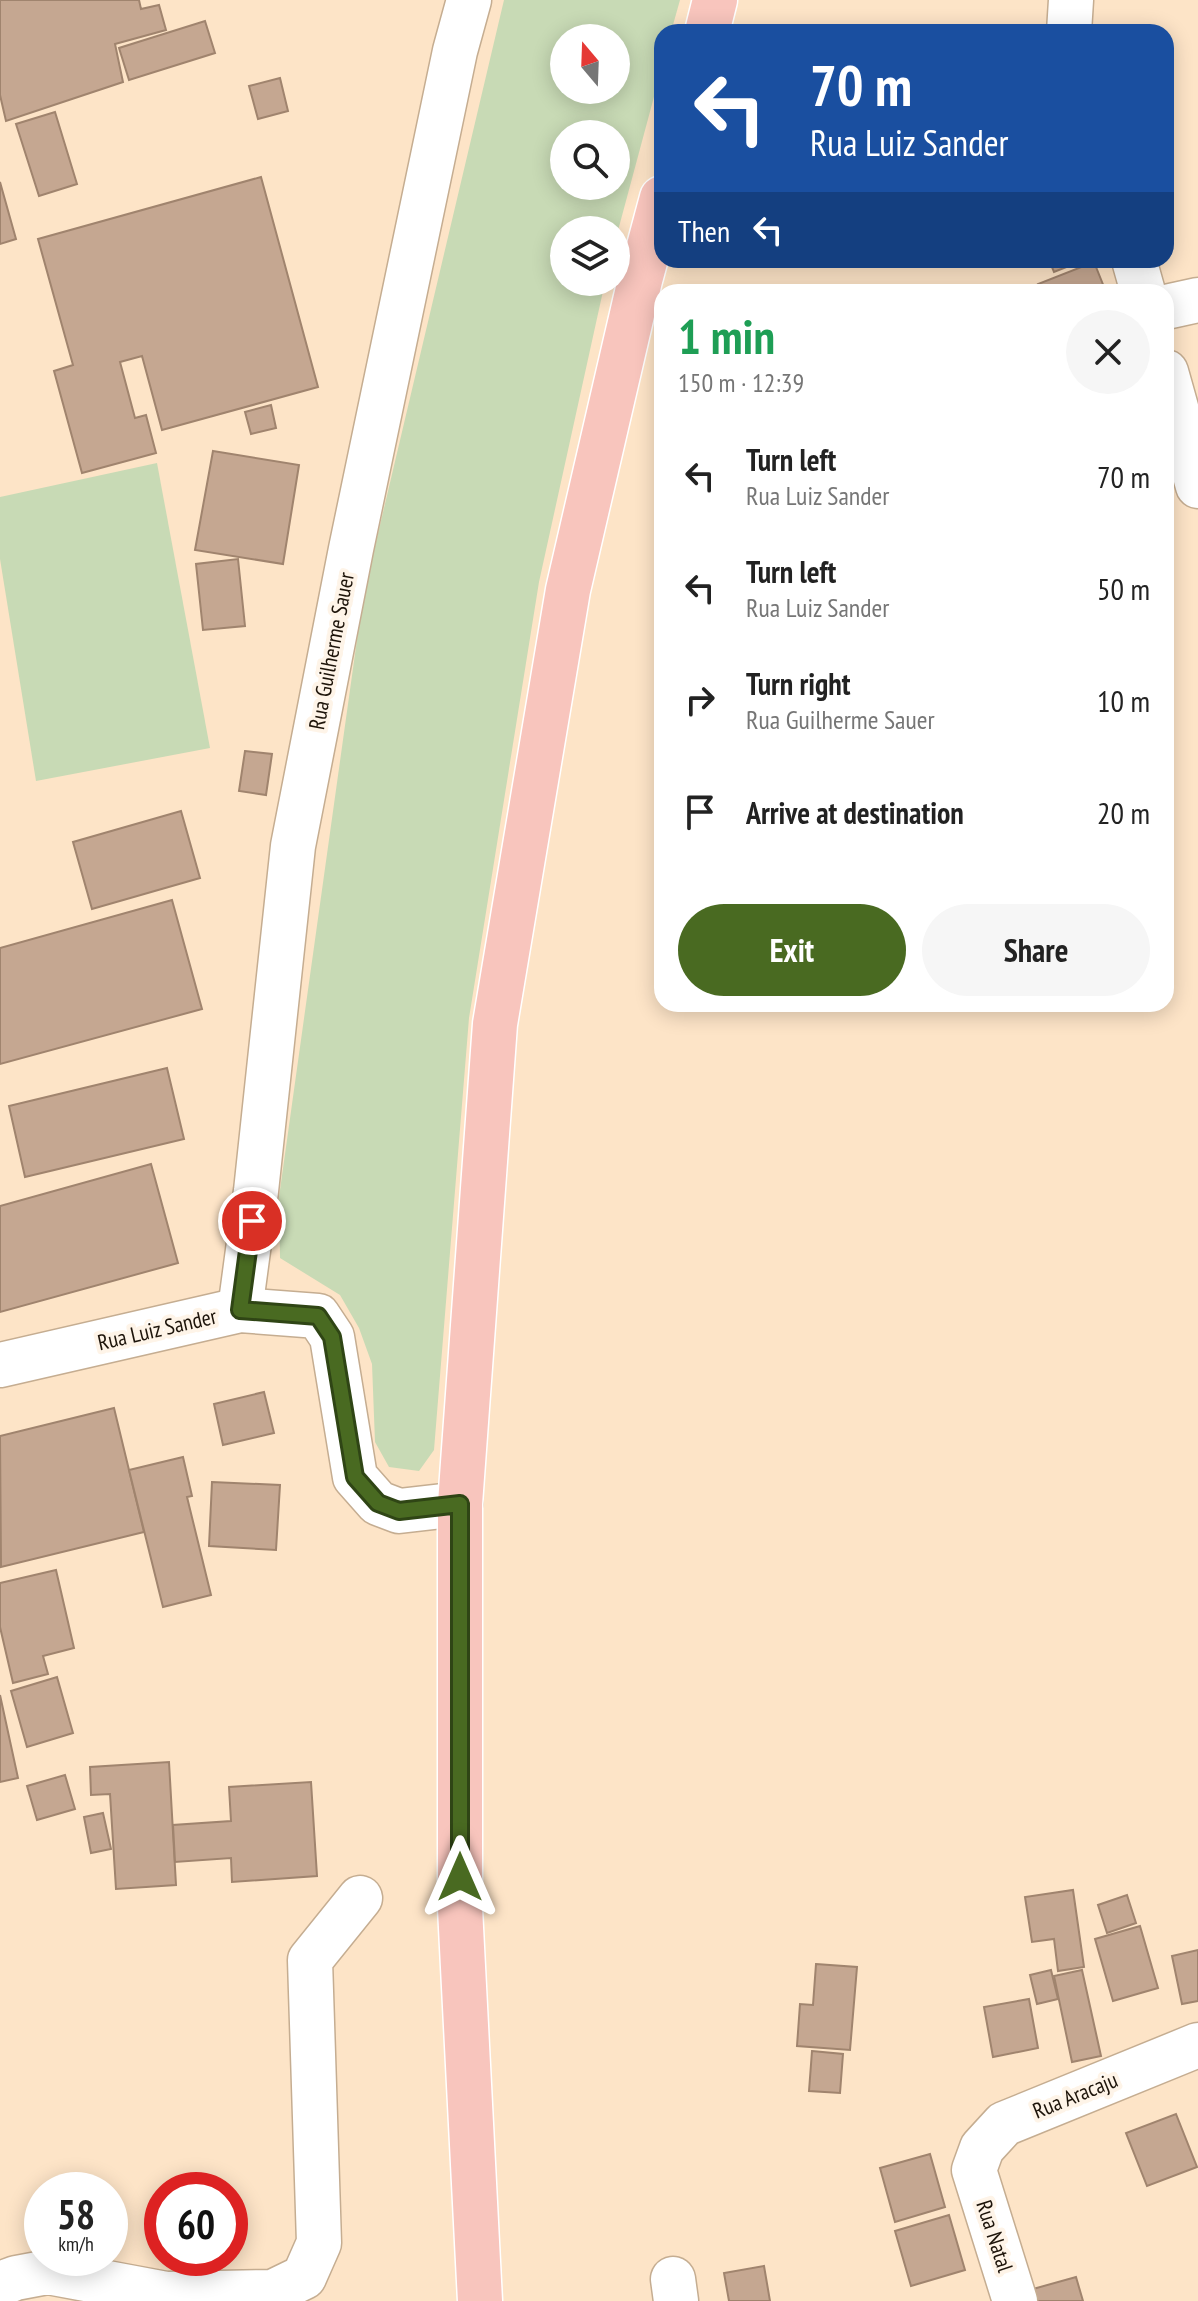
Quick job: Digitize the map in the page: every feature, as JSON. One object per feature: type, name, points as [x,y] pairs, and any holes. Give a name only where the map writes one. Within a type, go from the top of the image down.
[{"type":"main road","points":[[709,24],[715,0]]},
{"type":"main road","points":[[480,2301],[460,1908],[460,1504],[495,1024],[568,590],[654,228]]},
{"type":"street","name":"Rua Guilherme Sauer","points":[[240,1310],[293,846],[455,51],[469,0]]},
{"type":"street","points":[[1070,24],[1071,0]]},
{"type":"street","points":[[1174,305],[1198,300]]},
{"type":"street","points":[[1174,400],[1198,486]]},
{"type":"street","name":"Rua Luiz Sander","points":[[0,1365],[240,1310],[318,1316],[332,1337],[355,1477],[378,1503],[399,1511],[460,1504]]},
{"type":"street","points":[[0,2284],[48,2272],[166,2294],[273,2292],[304,2277],[319,2243],[310,1960],[360,1898]]},
{"type":"street","name":"Rua Aracaju","points":[[974,2170],[982,2148],[1004,2124],[1198,2045]]},
{"type":"street","name":"Rua Natal","points":[[974,2170],[1015,2301]]},
{"type":"green space","points":[[504,0],[680,0],[673,24],[654,24],[654,97],[630,186],[630,120],[550,120],[550,200],[626,200],[622,216],[550,216],[550,296],[602,296],[539,582],[469,1018],[434,1450],[419,1471],[389,1467],[375,1442],[372,1364],[359,1328],[340,1295],[280,1258],[279,1197],[363,597]]},
{"type":"green space","points":[[157,463],[210,748],[36,781],[0,559],[0,497]]},
{"type":"building","points":[[0,0],[139,0],[141,9],[159,5],[166,30],[115,44],[123,82],[6,121],[0,95]]},
{"type":"building","points":[[205,21],[215,53],[129,80],[119,48]]},
{"type":"building","points":[[280,78],[288,111],[258,119],[249,86]]},
{"type":"building","points":[[55,112],[77,184],[39,196],[16,124]]},
{"type":"building","points":[[261,177],[318,387],[162,430],[142,356],[120,362],[135,418],[146,415],[156,453],[82,473],[54,371],[73,365],[38,239]]},
{"type":"building","points":[[0,182],[16,239],[0,244]]},
{"type":"building","points":[[1079,268],[1096,268],[1103,284],[1038,284]]},
{"type":"building","points":[[271,405],[276,428],[251,434],[245,412]]},
{"type":"building","points":[[213,451],[299,465],[283,564],[195,550]]},
{"type":"building","points":[[238,559],[245,626],[203,630],[196,564]]},
{"type":"building","points":[[245,751],[272,754],[266,795],[239,791]]},
{"type":"building","points":[[181,811],[200,878],[92,909],[73,842]]},
{"type":"building","points":[[172,900],[202,1009],[0,1064],[0,948]]},
{"type":"building","points":[[167,1068],[184,1139],[25,1177],[9,1106]]},
{"type":"building","points":[[151,1164],[178,1263],[0,1312],[0,1206]]},
{"type":"building","points":[[264,1392],[274,1433],[223,1445],[214,1404]]},
{"type":"building","points":[[114,1408],[144,1532],[1,1567],[0,1436]]},
{"type":"building","points":[[183,1457],[192,1496],[187,1497],[211,1595],[163,1607],[129,1470]]},
{"type":"building","points":[[212,1482],[280,1485],[276,1550],[209,1546]]},
{"type":"building","points":[[56,1570],[74,1648],[43,1656],[48,1674],[13,1683],[0,1627],[0,1583]]},
{"type":"building","points":[[57,1677],[73,1733],[27,1747],[11,1691]]},
{"type":"building","points":[[0,1695],[18,1778],[0,1782]]},
{"type":"building","points":[[169,1762],[176,1885],[116,1889],[110,1794],[91,1795],[90,1767]]},
{"type":"building","points":[[65,1775],[75,1809],[37,1820],[27,1786]]},
{"type":"building","points":[[311,1782],[317,1876],[232,1882],[231,1858],[175,1862],[173,1825],[231,1821],[229,1787]]},
{"type":"building","points":[[103,1813],[111,1849],[91,1853],[84,1817]]},
{"type":"building","points":[[1073,1890],[1084,1967],[1058,1971],[1054,1939],[1032,1942],[1025,1897]]},
{"type":"building","points":[[1127,1895],[1136,1923],[1107,1933],[1098,1905]]},
{"type":"building","points":[[1140,1926],[1158,1988],[1113,2001],[1095,1939]]},
{"type":"building","points":[[1198,1950],[1198,2001],[1182,2004],[1172,1956]]},
{"type":"building","points":[[816,1964],[857,1967],[850,2050],[797,2046],[800,2004],[813,2005]]},
{"type":"building","points":[[1051,1970],[1058,1999],[1037,2004],[1030,1975]]},
{"type":"building","points":[[1082,1970],[1101,2056],[1072,2062],[1054,1976]]},
{"type":"building","points":[[1029,1999],[1038,2048],[993,2057],[984,2007]]},
{"type":"building","points":[[812,2051],[843,2054],[840,2093],[809,2091]]},
{"type":"building","points":[[1176,2114],[1197,2167],[1147,2186],[1126,2133]]},
{"type":"building","points":[[930,2154],[945,2207],[895,2222],[880,2168]]},
{"type":"building","points":[[949,2215],[965,2270],[911,2286],[895,2231]]},
{"type":"building","points":[[764,2266],[770,2301],[729,2301],[724,2273]]},
{"type":"building","points":[[1076,2277],[1083,2301],[1037,2301],[1033,2289]]},
{"type":"route","points":[[252,1221],[240,1310],[318,1316],[332,1337],[355,1477],[378,1503],[399,1511],[460,1504],[460,1877]]}]
